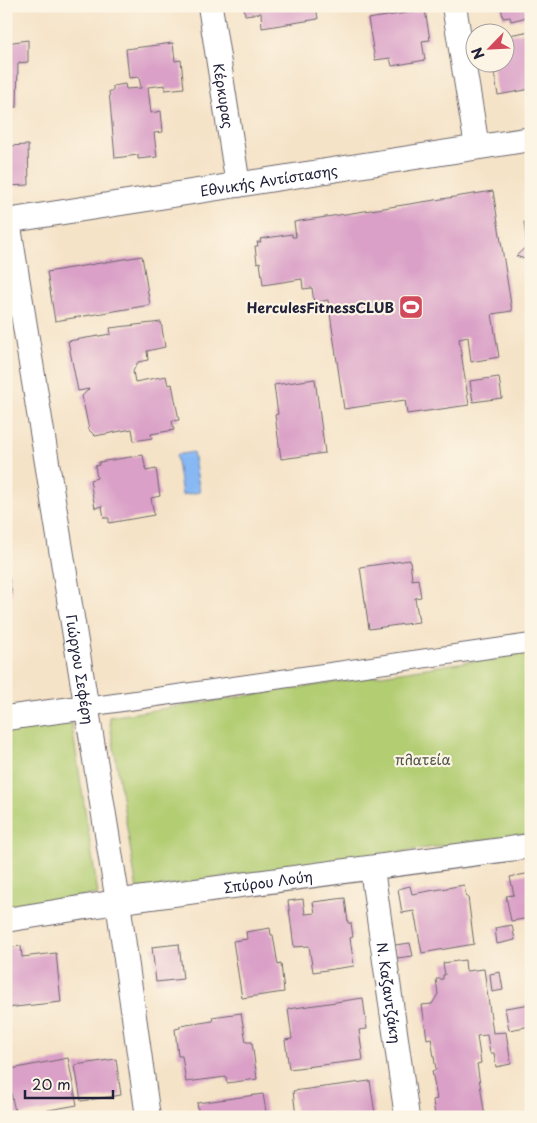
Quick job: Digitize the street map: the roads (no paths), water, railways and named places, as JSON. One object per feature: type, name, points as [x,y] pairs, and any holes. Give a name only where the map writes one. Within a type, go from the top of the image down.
[{"type":"street","name":"Κέρκυρας","points":[[210,6],[238,185]]},
{"type":"street","points":[[454,6],[477,147]]},
{"type":"street","name":"Εθνικής Αντίστασης","points":[[7,221],[531,139]]},
{"type":"street","name":"Γιώργου Σεφέρη","points":[[7,221],[118,902],[148,1117]]},
{"type":"street","points":[[6,718],[531,643]]},
{"type":"street","name":"Σπύρου Λούη","points":[[6,920],[118,902],[531,846]]},
{"type":"street","name":"Ν. Καζαντζάκη","points":[[372,868],[407,1117]]},
{"type":"water","points":[[193,452],[200,492],[182,495],[176,455]]},
{"type":"place","name":"HerculesFitnessCLUB","points":[[411,307]]},
{"type":"park label","name":"πλατεία","points":[[423,759]]}]
